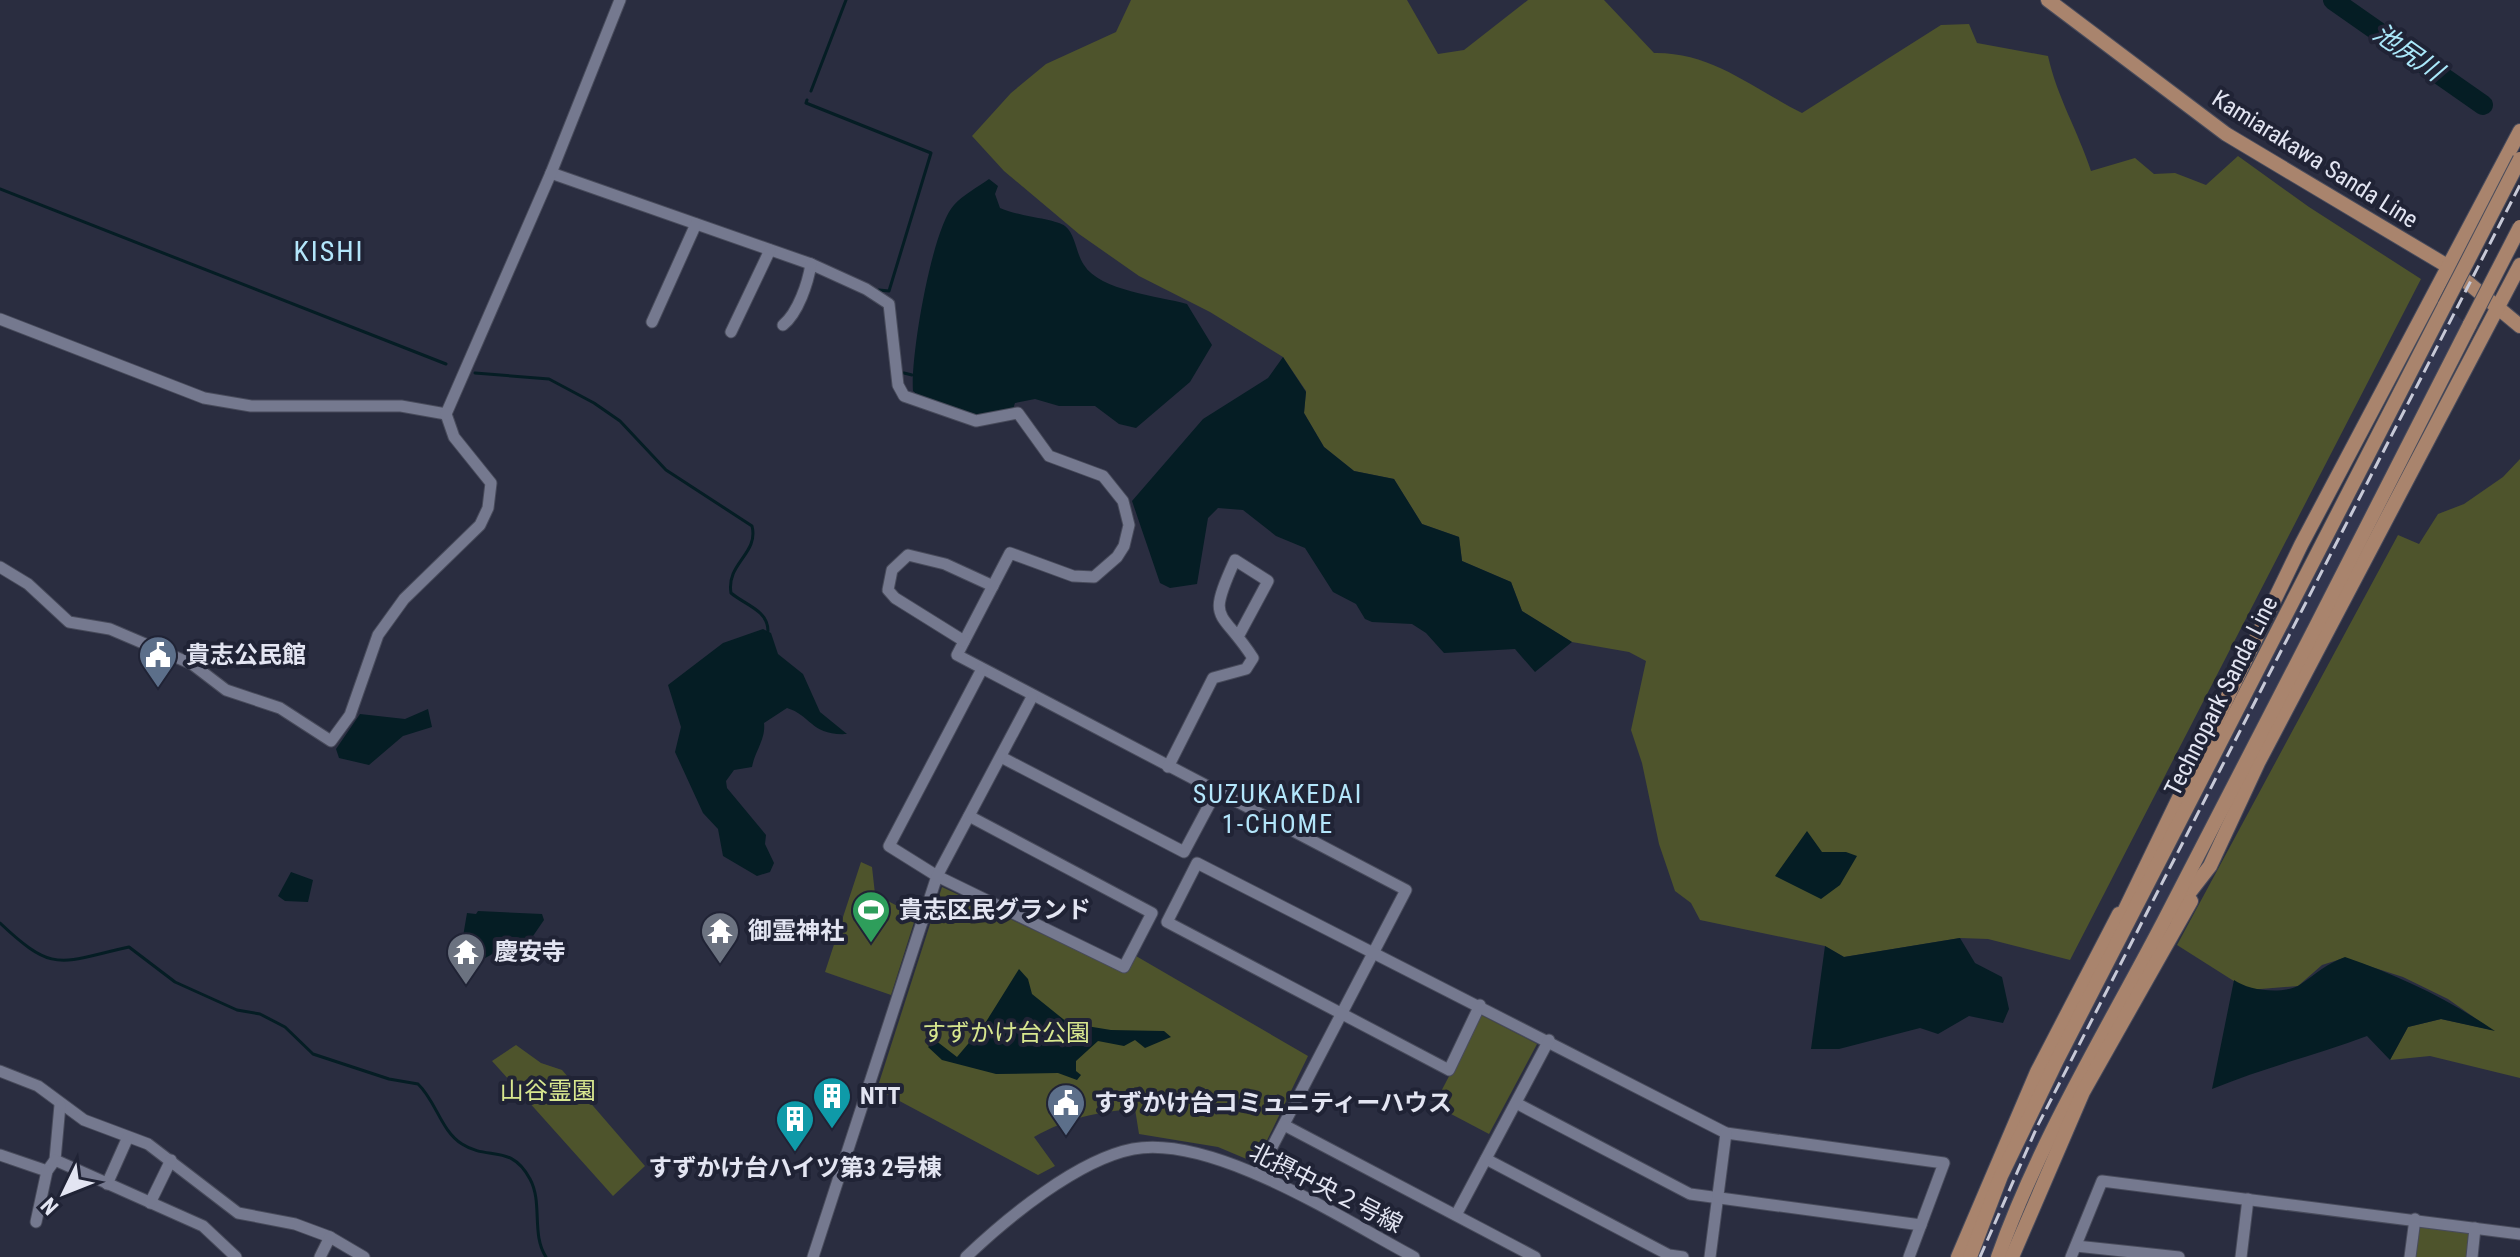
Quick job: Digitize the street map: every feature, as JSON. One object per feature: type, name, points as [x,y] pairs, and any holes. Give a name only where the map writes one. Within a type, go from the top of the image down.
[{"type":"main road","name":"Kamiarakawa Sanda Line","points":[[2048,0],[2226,134],[2449,267],[2520,326]]},
{"type":"main road","points":[[1958,1257],[2037,1072],[2131,893],[2301,545],[2520,131]]},
{"type":"main road","name":"Technopark Sanda Line","points":[[1970,1257],[2001,1176],[2072,1031],[2520,159]]},
{"type":"main road","points":[[1998,1257],[2014,1213],[2057,1119],[2163,923],[2520,227]]},
{"type":"main road","points":[[2012,1257],[2083,1092],[2210,866],[2258,763],[2520,265]]},
{"type":"main road","points":[[2163,923],[2182,905],[2210,866]]},
{"type":"main road","points":[[2072,1031],[2131,893]]},
{"type":"street","points":[[0,567],[28,584],[69,622],[110,629],[192,664],[226,690],[280,708],[331,741],[350,715],[378,635],[404,599],[480,525],[488,508],[491,483],[454,437],[446,414],[551,173],[620,0]]},
{"type":"street","points":[[551,173],[811,264],[866,289],[889,304],[898,385],[904,396],[976,421],[1018,413],[1049,456],[1103,476],[1123,501],[1129,525],[1124,546],[1117,557],[1094,577],[1073,576],[1010,553],[957,655],[1032,697],[1406,890],[1258,1174]]},
{"type":"street","points":[[652,322],[696,224]]},
{"type":"street","points":[[731,332],[770,250]]},
{"type":"street","points":[[783,325],[789,320],[802,292],[811,264]]},
{"type":"street","points":[[0,319],[204,398],[251,406],[401,406],[446,414]]},
{"type":"street","points":[[964,641],[895,598],[888,590],[892,570],[908,555],[945,564],[993,586]]},
{"type":"street","points":[[1168,767],[1213,678],[1246,669],[1253,658],[1239,635],[1222,621],[1217,604],[1235,560],[1268,581],[1239,635]]},
{"type":"street","points":[[969,816],[1152,913],[1124,967],[937,876],[889,846],[982,669]]},
{"type":"street","points":[[813,1257],[937,876],[1032,697]]},
{"type":"street","points":[[1001,757],[1184,852],[1216,792]]},
{"type":"street","points":[[1480,1005],[1449,1070],[1167,922],[1197,863],[1375,952],[1480,1005],[1549,1040],[1726,1133],[1944,1163],[1909,1257]]},
{"type":"street","points":[[1456,1215],[1549,1040]]},
{"type":"street","points":[[1,1072],[38,1086],[60,1105],[106,1130],[148,1144],[238,1213],[263,1215],[330,1237],[364,1257]]},
{"type":"street","points":[[1516,1103],[1690,1194],[1921,1225]]},
{"type":"street","points":[[36,1222],[47,1171],[55,1160],[60,1105]]},
{"type":"street","points":[[1284,1125],[1535,1257]]},
{"type":"street","points":[[1710,1257],[1726,1133]]},
{"type":"street","points":[[107,1184],[128,1137]]},
{"type":"street","name":"北摂中央２号線","points":[[966,1257],[995,1229],[1083,1169],[1134,1149],[1179,1149],[1258,1174],[1414,1257]]},
{"type":"street","points":[[0,1155],[47,1171]]},
{"type":"street","points":[[1486,1159],[1669,1255],[1683,1257]]},
{"type":"street","points":[[55,1160],[203,1226],[236,1257]]},
{"type":"street","points":[[150,1203],[171,1160]]},
{"type":"street","points":[[2179,1257],[2074,1252],[2102,1181],[2520,1234]]},
{"type":"street","points":[[2241,1257],[2248,1199]]},
{"type":"street","points":[[2410,1257],[2415,1219]]},
{"type":"street","points":[[2472,1257],[2475,1228]]},
{"type":"street","points":[[320,1257],[330,1237]]},
{"type":"shaded area","points":[[989,179],[998,186],[995,194],[1000,208],[1065,226],[1084,265],[1103,281],[1187,304],[1212,345],[1190,382],[1136,428],[1119,424],[1095,406],[1059,406],[1035,399],[1015,403],[1012,412],[978,417],[920,397],[913,391],[919,324],[938,239],[954,205]]},
{"type":"shaded area","points":[[2451,310],[2464,322],[2056,1115],[1993,1257],[1976,1257],[2012,1167],[2081,1029]]},
{"type":"shaded area","points":[[1283,357],[1306,392],[1304,413],[1324,447],[1354,471],[1394,479],[1422,524],[1459,537],[1462,561],[1511,582],[1522,611],[1572,642],[1535,672],[1515,649],[1444,653],[1426,633],[1412,624],[1365,619],[1356,604],[1333,592],[1305,548],[1276,536],[1243,510],[1218,508],[1208,518],[1197,584],[1170,588],[1160,583],[1132,501],[1203,419],[1268,378]]},
{"type":"shaded area","points":[[763,629],[771,633],[778,654],[803,674],[820,712],[847,734],[826,732],[787,708],[764,723],[752,767],[734,770],[726,781],[727,788],[766,835],[765,844],[774,863],[770,872],[757,876],[723,856],[718,829],[703,813],[675,752],[681,727],[668,685],[723,643]]},
{"type":"shaded area","points":[[428,709],[432,727],[403,736],[369,765],[339,758],[336,749],[360,714],[405,719]]},
{"type":"shaded area","points":[[1807,831],[1822,852],[1846,852],[1857,856],[1840,885],[1821,899],[1775,876]]},
{"type":"shaded area","points":[[291,872],[313,880],[308,902],[285,901],[278,896]]},
{"type":"shaded area","points":[[478,911],[542,914],[544,920],[533,936],[501,949],[470,968],[458,966],[467,913],[476,914]]},
{"type":"shaded area","points":[[1960,938],[1975,963],[2002,977],[2009,1009],[2003,1023],[1969,1016],[1938,1034],[1920,1028],[1839,1049],[1811,1049],[1825,946],[1844,957]]},
{"type":"shaded area","points":[[2345,957],[2422,989],[2495,1031],[2441,1019],[2408,1027],[2390,1060],[2367,1036],[2212,1089],[2234,980],[2258,989],[2286,990]]},
{"type":"shaded area","points":[[1019,969],[1028,979],[1032,994],[1068,1023],[1111,1030],[1164,1031],[1171,1037],[1145,1048],[1135,1040],[1124,1046],[1098,1041],[1076,1061],[1076,1071],[1081,1075],[1077,1080],[1058,1073],[996,1074],[942,1060],[928,1047],[935,1040],[957,1057],[984,1025]]},
{"type":"green space","points":[[1131,0],[1407,0],[1438,54],[1464,50],[1528,0],[1604,0],[1654,53],[1695,58],[1713,65],[1802,113],[1941,25],[1969,24],[1977,43],[2048,56],[2091,171],[2135,158],[2154,174],[2175,173],[2206,185],[2238,156],[2309,207],[2421,279],[2070,960],[1988,939],[1960,938],[1844,957],[1825,946],[1700,920],[1691,903],[1675,891],[1659,844],[1642,763],[1631,730],[1646,661],[1629,652],[1572,642],[1522,611],[1511,582],[1462,561],[1459,537],[1422,524],[1394,479],[1354,471],[1324,447],[1304,413],[1306,391],[1283,357],[1210,312],[1139,276],[1079,234],[1004,171],[972,136],[1011,93],[1046,64],[1116,32]]},
{"type":"green space","points":[[2520,459],[2520,1078],[2430,1056],[2390,1060],[2408,1027],[2441,1019],[2492,1030],[2448,999],[2403,977],[2344,958],[2322,965],[2298,986],[2248,990],[2177,945],[2398,535],[2419,544],[2438,514],[2464,504],[2503,477]]},
{"type":"green space","name":"貴志区民グランド","points":[[861,862],[872,867],[875,894],[916,916],[891,995],[825,972]]},
{"type":"green space","name":"すずかけ台公園","points":[[942,887],[1125,973],[1136,956],[1308,1056],[1256,1163],[1218,1147],[1139,1134],[1135,1109],[1083,1117],[1034,1137],[1055,1166],[1038,1175],[877,1089]]},
{"type":"green space","points":[[1481,1015],[1537,1044],[1489,1134],[1434,1105]]},
{"type":"green space","name":"山谷霊園","points":[[516,1045],[541,1063],[562,1070],[645,1166],[613,1196],[492,1061]]},
{"type":"green space","points":[[2415,1224],[2471,1231],[2467,1257],[2411,1257]]},
{"type":"waterway","points":[[811,91],[846,0]]},
{"type":"waterway","name":"池尻川","points":[[2333,0],[2483,105]]},
{"type":"waterway","points":[[807,100],[806,103],[931,153],[889,291],[879,290]]},
{"type":"waterway","points":[[0,189],[446,364]]},
{"type":"waterway","points":[[475,373],[549,379],[594,403],[620,421],[666,470],[752,526],[751,544],[733,574],[731,593],[760,613],[768,631]]},
{"type":"waterway","points":[[904,373],[912,375]]},
{"type":"waterway","points":[[0,923],[34,951],[59,960],[129,947],[175,982],[237,1010],[260,1014],[285,1027],[313,1054],[389,1079],[418,1084],[444,1124],[462,1144],[481,1152],[507,1157],[523,1168],[534,1188],[539,1238],[546,1257]]},
{"type":"railway","points":[[1980,1257],[2037,1127],[2520,185]]},
{"type":"place","name":"貴志公民館","points":[[158,689]]},
{"type":"place","name":"貴志区民グランド","points":[[871,944]]},
{"type":"place","name":"御霊神社","points":[[720,965]]},
{"type":"place","name":"慶安寺","points":[[466,986]]},
{"type":"place","name":"NTT","points":[[832,1130]]},
{"type":"place","name":"すずかけ台コミュニティーハウス","points":[[1066,1137]]},
{"type":"place","name":"すずかけ台ハイツ第3 2号棟","points":[[795,1153]]},
{"type":"district","name":"KISHI","points":[[329,251]]},
{"type":"district","name":"SUZUKAKEDAI 1-CHOME","points":[[1278,809]]}]
